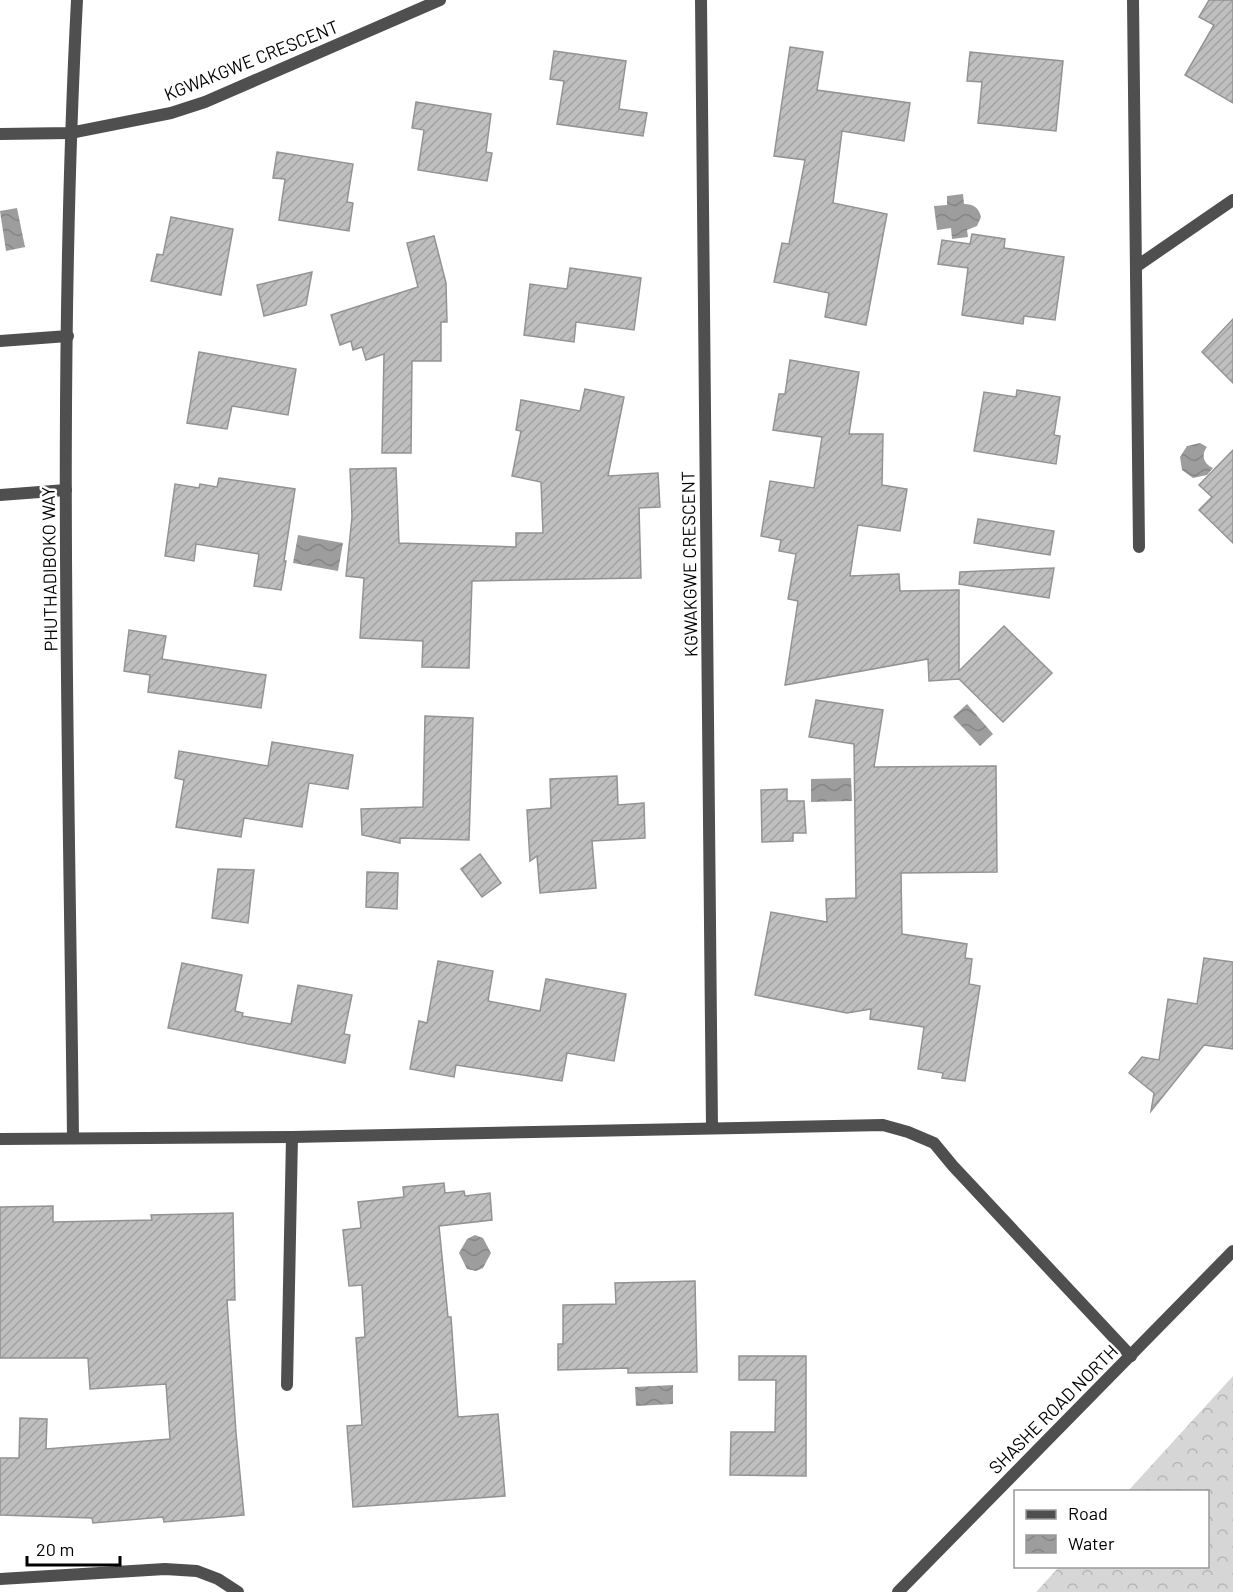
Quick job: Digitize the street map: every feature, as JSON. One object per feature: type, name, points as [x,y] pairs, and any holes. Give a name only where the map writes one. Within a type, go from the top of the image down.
[{"type":"street","name":"PHUTHADIBOKO WAY","points":[[73,1138],[66,490],[70,133],[77,0]]},
{"type":"street","name":"KGWAKGWE CRESCENT","points":[[0,134],[70,133],[171,113],[205,102],[440,0]]},
{"type":"street","name":"KGWAKGWE CRESCENT","points":[[701,0],[712,1128]]},
{"type":"street","points":[[1133,0],[1139,547]]},
{"type":"street","points":[[1137,266],[1233,200]]},
{"type":"street","points":[[0,340],[68,336]]},
{"type":"street","points":[[0,495],[66,490]]},
{"type":"street","points":[[0,1139],[292,1137],[883,1125],[934,1143],[1131,1356]]},
{"type":"street","points":[[287,1385],[292,1137]]},
{"type":"street","name":"SHASHE ROAD NORTH","points":[[898,1592],[1233,1251]]},
{"type":"street","points":[[0,1579],[165,1569],[197,1571],[238,1592]]},
{"type":"green space","points":[[1233,1376],[1233,1592],[1036,1592],[1058,1568],[1209,1568],[1209,1490],[1129,1490]]},
{"type":"water","points":[[963,194],[964,204],[975,207],[981,217],[977,226],[967,230],[968,237],[952,239],[951,228],[937,230],[934,206],[947,205],[947,196]]},
{"type":"water","points":[[17,208],[25,247],[6,251],[0,211]]},
{"type":"water","points":[[1200,443],[1207,447],[1204,459],[1213,468],[1207,475],[1193,478],[1182,470],[1180,457],[1187,446]]},
{"type":"water","points":[[298,535],[343,543],[338,571],[293,563]]},
{"type":"water","points":[[967,704],[993,734],[980,746],[953,717]]},
{"type":"water","points":[[851,778],[852,801],[811,802],[811,779]]},
{"type":"water","points":[[475,1235],[483,1238],[491,1253],[483,1268],[476,1271],[467,1269],[459,1253],[467,1239]]},
{"type":"water","points":[[673,1385],[673,1404],[636,1406],[635,1387]]},
{"type":"building","points":[[1209,0],[1233,0],[1233,103],[1185,75],[1214,25],[1199,17]]},
{"type":"building","points":[[790,47],[823,52],[817,90],[910,103],[904,141],[842,131],[833,203],[887,214],[866,325],[825,317],[829,293],[774,282],[782,243],[789,244],[805,160],[774,156]]},
{"type":"building","points":[[554,51],[626,61],[619,109],[647,113],[643,136],[557,124],[564,81],[550,79]]},
{"type":"building","points":[[970,52],[1063,61],[1056,131],[978,123],[982,82],[967,81]]},
{"type":"building","points":[[416,102],[491,114],[486,152],[492,153],[487,181],[418,170],[424,130],[412,128]]},
{"type":"building","points":[[277,152],[353,164],[347,202],[353,203],[349,231],[279,220],[285,179],[273,178]]},
{"type":"building","points":[[171,217],[233,229],[221,295],[151,281],[157,254],[163,255]]},
{"type":"building","points":[[972,234],[1005,239],[1004,248],[1064,257],[1055,320],[1024,316],[1023,324],[962,315],[968,268],[938,264],[942,240],[970,244]]},
{"type":"building","points":[[434,236],[446,283],[447,322],[441,322],[441,361],[412,361],[411,453],[382,453],[384,354],[366,360],[362,347],[353,350],[351,341],[340,345],[331,315],[418,287],[407,243]]},
{"type":"building","points":[[570,268],[641,278],[634,330],[576,322],[574,342],[524,335],[530,284],[567,289]]},
{"type":"building","points":[[312,272],[306,305],[264,316],[257,285]]},
{"type":"building","points":[[1233,319],[1233,383],[1202,352]]},
{"type":"building","points":[[199,352],[296,369],[288,415],[232,406],[227,429],[187,423]]},
{"type":"building","points":[[790,360],[859,372],[849,434],[883,434],[882,485],[907,489],[900,531],[858,525],[850,576],[899,574],[900,591],[959,590],[959,671],[1004,626],[1052,673],[1003,722],[959,679],[929,681],[928,659],[785,685],[798,601],[788,599],[796,554],[779,551],[781,540],[761,536],[770,481],[814,488],[822,437],[773,430],[779,394],[785,394]]},
{"type":"building","points":[[585,389],[624,397],[608,476],[658,473],[660,507],[639,508],[641,578],[472,581],[469,668],[422,667],[423,641],[360,638],[364,578],[346,576],[352,517],[350,469],[396,468],[399,543],[516,547],[516,533],[543,533],[541,482],[512,476],[521,431],[516,430],[521,400],[580,411]]},
{"type":"building","points":[[1017,390],[1060,397],[1054,435],[1060,436],[1056,464],[974,451],[984,392],[1016,397]]},
{"type":"building","points":[[1233,450],[1233,543],[1199,510],[1212,497],[1199,485]]},
{"type":"building","points":[[219,478],[295,489],[281,590],[254,586],[259,554],[196,544],[194,561],[165,556],[175,484],[199,488],[200,484],[217,487]]},
{"type":"building","points":[[978,519],[1054,531],[1050,555],[974,543]]},
{"type":"building","points":[[1054,568],[1049,598],[959,584],[960,572]]},
{"type":"building","points":[[129,630],[166,636],[162,659],[266,675],[261,708],[148,692],[150,675],[124,671]]},
{"type":"building","points":[[816,700],[883,710],[874,767],[996,766],[997,872],[901,873],[902,934],[967,944],[965,958],[972,959],[969,984],[980,986],[965,1081],[942,1078],[943,1073],[918,1069],[924,1027],[870,1019],[871,1009],[847,1013],[755,995],[771,912],[827,922],[826,899],[856,898],[854,744],[809,737]]},
{"type":"building","points":[[425,716],[473,718],[469,840],[400,838],[400,843],[362,835],[361,809],[423,807]]},
{"type":"building","points":[[272,742],[353,755],[348,789],[309,783],[302,827],[244,818],[241,837],[176,827],[184,780],[175,778],[179,751],[268,766]]},
{"type":"building","points":[[617,776],[618,805],[644,803],[645,838],[592,841],[596,888],[540,893],[537,856],[530,861],[527,810],[551,808],[550,779]]},
{"type":"building","points":[[787,789],[787,801],[804,801],[806,833],[793,833],[793,841],[762,842],[761,790]]},
{"type":"building","points":[[480,854],[501,883],[482,897],[461,869]]},
{"type":"building","points":[[218,869],[254,870],[248,923],[212,918]]},
{"type":"building","points":[[367,872],[398,873],[397,909],[366,907]]},
{"type":"building","points":[[1204,958],[1233,962],[1233,1049],[1204,1045],[1151,1111],[1154,1093],[1129,1073],[1142,1057],[1159,1060],[1168,999],[1197,1004]]},
{"type":"building","points":[[438,961],[493,971],[488,1001],[540,1011],[546,979],[626,994],[614,1061],[567,1053],[562,1081],[456,1065],[454,1077],[410,1069],[419,1021],[427,1023]]},
{"type":"building","points":[[182,963],[242,975],[235,1011],[243,1013],[242,1016],[291,1024],[298,985],[352,995],[344,1034],[350,1035],[345,1063],[168,1028]]},
{"type":"building","points":[[444,1183],[445,1193],[464,1191],[465,1196],[490,1193],[492,1220],[439,1226],[448,1317],[451,1317],[458,1417],[498,1414],[505,1496],[353,1507],[347,1426],[362,1425],[356,1338],[365,1337],[362,1285],[349,1286],[343,1230],[361,1228],[358,1202],[404,1197],[403,1187]]},
{"type":"building","points":[[53,1206],[53,1222],[152,1220],[151,1215],[233,1213],[235,1300],[227,1300],[244,1515],[164,1522],[163,1517],[93,1523],[92,1518],[0,1515],[0,1458],[19,1458],[20,1418],[47,1419],[46,1449],[170,1439],[166,1384],[90,1389],[88,1358],[0,1358],[0,1207]]},
{"type":"building","points":[[695,1281],[697,1372],[628,1373],[628,1368],[558,1370],[558,1344],[563,1344],[563,1305],[616,1304],[615,1283]]},
{"type":"building","points":[[739,1356],[806,1356],[806,1476],[730,1475],[731,1432],[775,1432],[776,1380],[739,1380]]}]
